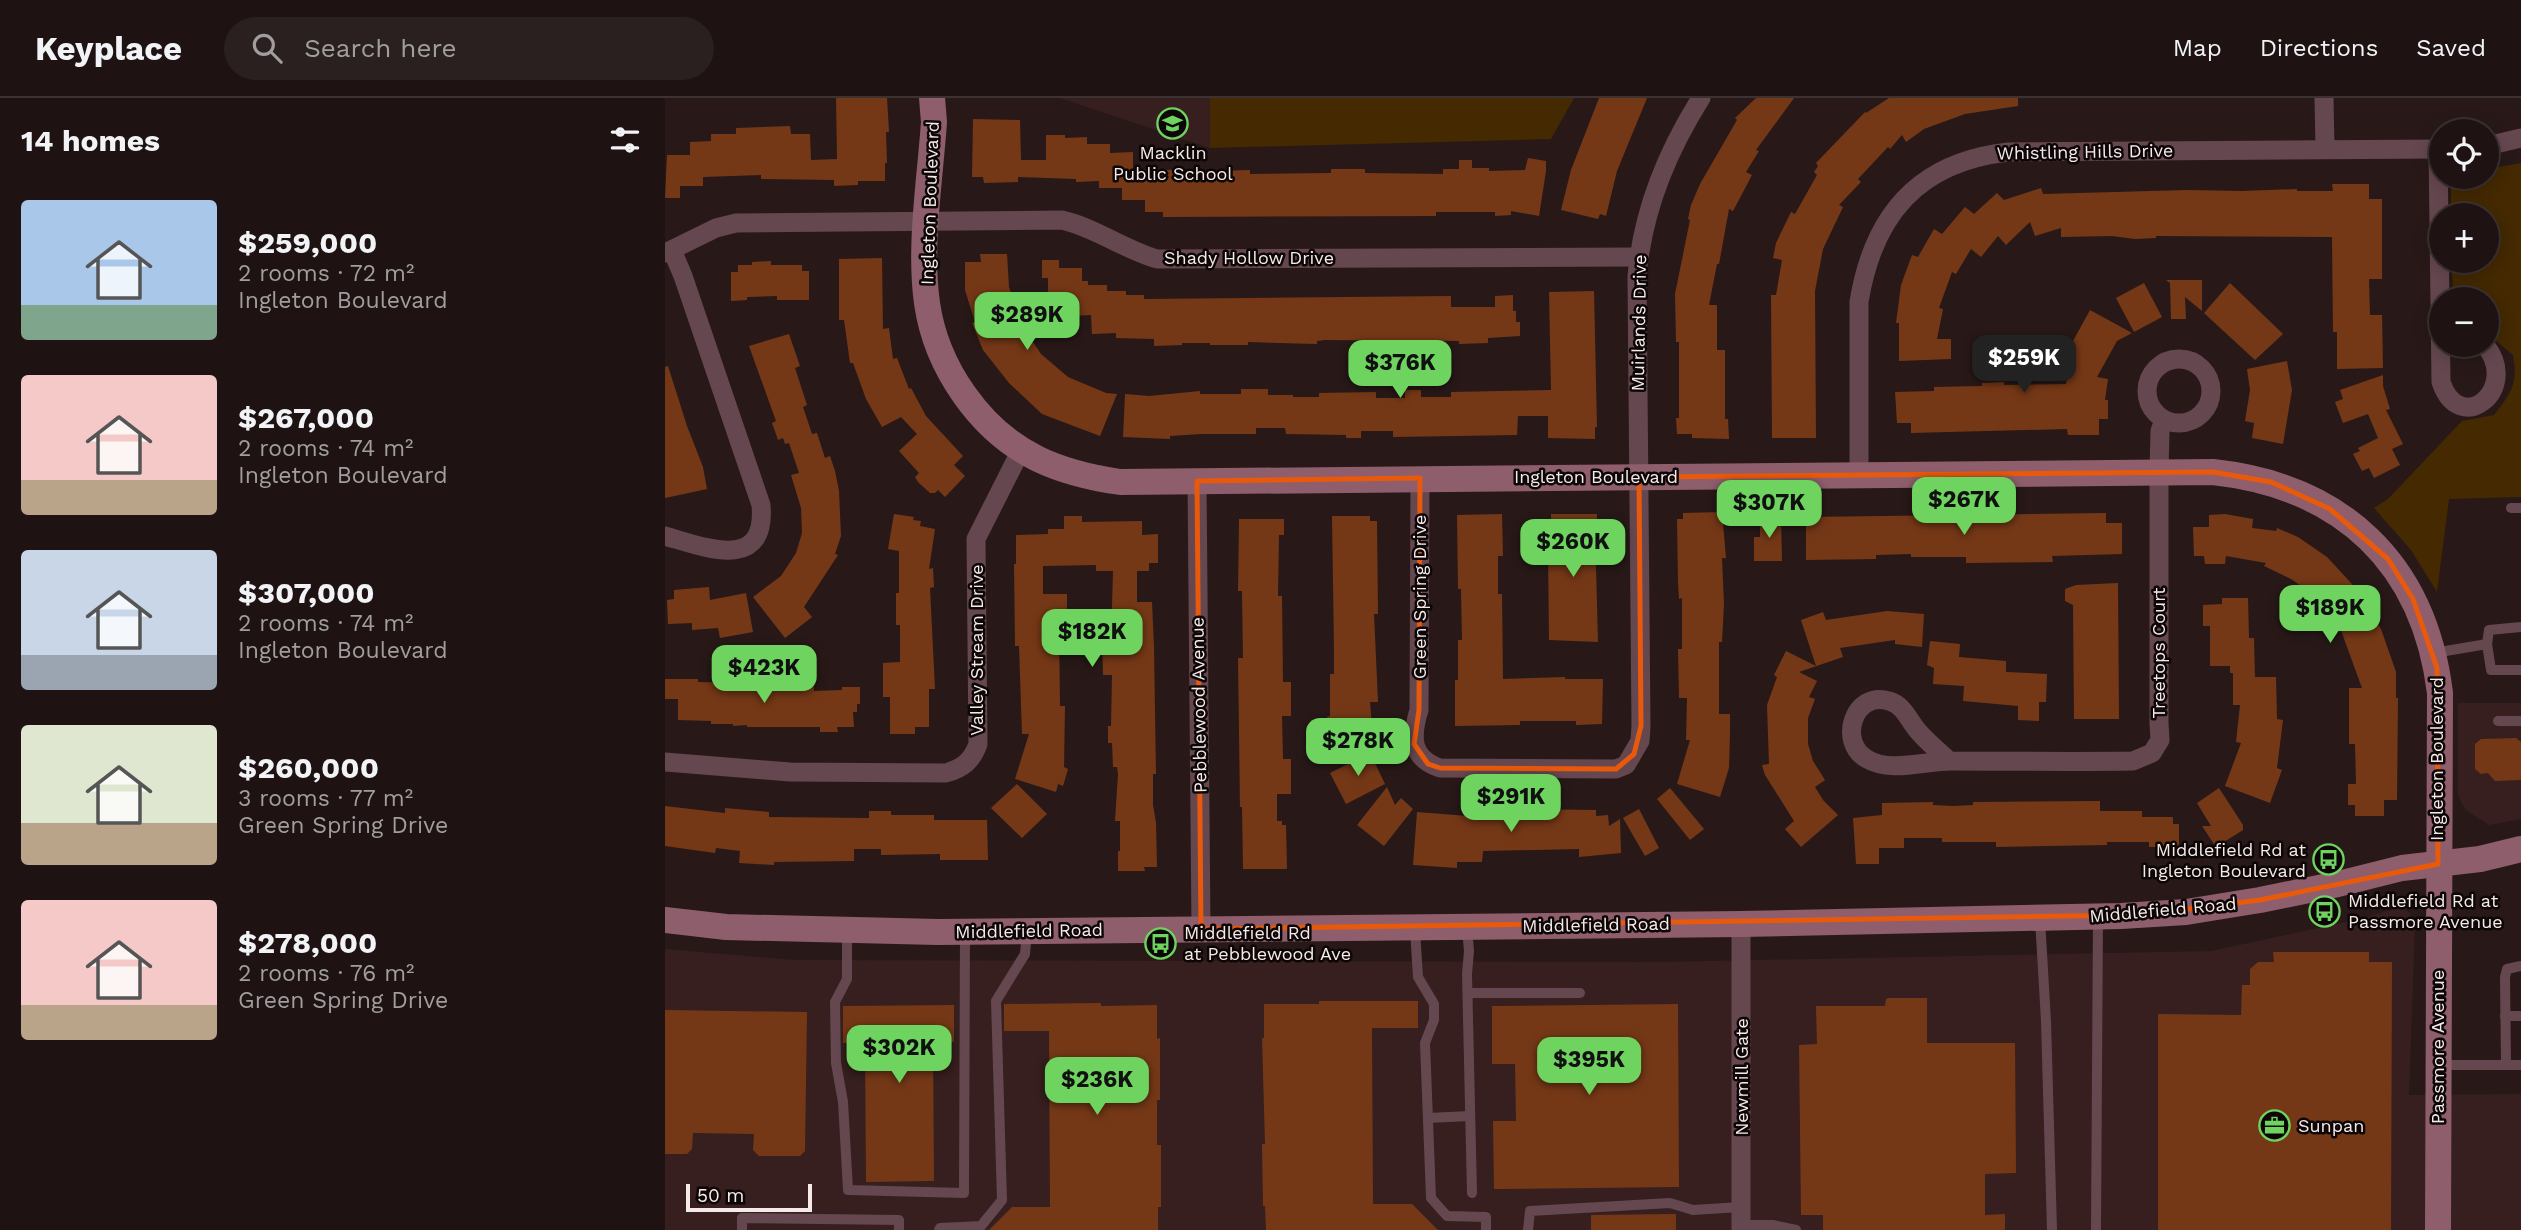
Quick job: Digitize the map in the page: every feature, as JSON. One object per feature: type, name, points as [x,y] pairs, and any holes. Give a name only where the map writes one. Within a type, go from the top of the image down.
[{"type":"street","name":"Ingleton Boulevard","points":[[932,98],[934,122],[925,269],[929,317],[955,381],[984,419],[1021,450],[1040,460],[1087,477],[1120,482],[2213,472],[2247,477],[2288,488],[2330,509],[2369,539],[2405,581],[2427,631],[2440,693],[2438,864]]},
{"type":"street","name":"Muirlands Drive","points":[[1639,477],[1638,257],[1660,175],[1675,141],[1701,98]]},
{"type":"street","points":[[2325,98],[2325,148]]},
{"type":"street","points":[[2499,143],[2521,138]]},
{"type":"street","name":"Whistling Hills Drive","points":[[1860,476],[1859,302],[1863,275],[1880,230],[1895,208],[1929,178],[1957,163],[1984,155],[2008,152],[2429,149]]},
{"type":"street","points":[[2440,189],[2440,287]]},
{"type":"street","name":"Shady Hollow Drive","points":[[668,252],[716,228],[736,223],[1062,220],[1087,227],[1134,251],[1157,259],[1638,257]]},
{"type":"street","points":[[665,536],[713,549],[734,551],[744,549],[752,542],[759,531],[762,518],[761,505],[683,275],[668,252]]},
{"type":"street","points":[[2441,357],[2441,383],[2444,391],[2466,407],[2484,405],[2495,399],[2503,378],[2496,357]]},
{"type":"street","name":"Treetops Court","points":[[1949,761],[1918,731],[1905,712],[1890,701],[1875,700],[1864,705],[1854,716],[1850,730],[1851,743],[1865,759],[1891,765],[1949,761],[2133,761],[2151,753],[2160,740],[2159,472],[2160,431],[2164,420]]},
{"type":"street","name":"Valley Stream Drive","points":[[665,762],[790,772],[946,773],[959,769],[973,758],[978,744],[976,539],[1021,450]]},
{"type":"street","name":"Green Spring Drive","points":[[1420,478],[1419,710],[1414,726],[1414,744],[1419,753],[1428,764],[1440,768],[1608,769],[1626,765],[1640,741],[1639,477]]},
{"type":"street","name":"Pebblewood Avenue","points":[[1197,481],[1201,929]]},
{"type":"street","name":"Middlefield Road","points":[[665,920],[726,927],[1027,931],[1741,924],[2098,917],[2166,914],[2239,904],[2402,868],[2480,859],[2521,849]]},
{"type":"street","name":"Passmore Avenue","points":[[2438,864],[2438,1230]]},
{"type":"street","name":"Newmill Gate","points":[[1741,924],[1741,1221]]},
{"type":"lane","points":[[2521,626],[2489,630],[2487,644],[2491,670],[2521,670]]},
{"type":"lane","points":[[2433,653],[2487,644]]},
{"type":"lane","points":[[2498,721],[2521,721]]},
{"type":"lane","points":[[2040,917],[2052,1230]]},
{"type":"lane","points":[[2096,1230],[2098,917]]},
{"type":"lane","points":[[1415,927],[1418,977],[1434,1004],[1434,1020],[1425,1043],[1431,1198],[1447,1216],[1486,1217],[1486,1230]]},
{"type":"lane","points":[[1467,927],[1472,1193]]},
{"type":"lane","points":[[847,929],[847,979],[835,1002],[836,1063],[843,1102],[848,1190],[964,1193],[965,931]]},
{"type":"lane","points":[[939,1230],[981,1226],[1002,1200],[996,1001],[1025,954],[1027,931]]},
{"type":"lane","points":[[2506,1065],[2505,977],[2507,969],[2521,966]]},
{"type":"lane","points":[[1469,993],[1580,993]]},
{"type":"lane","points":[[2505,1016],[2521,1016]]},
{"type":"lane","points":[[2438,1065],[2521,1065]]},
{"type":"lane","points":[[1428,1118],[1470,1116]]},
{"type":"lane","points":[[1528,1230],[1530,1211],[1669,1203],[1741,1221],[1796,1230]]},
{"type":"lane","points":[[742,1230],[742,1217],[899,1220],[899,1230]]},
{"type":"highlighted area","points":[[2213,472],[2271,482],[2330,509],[2388,559],[2413,599],[2437,668],[2438,864],[2260,900],[2141,915],[1201,929],[1197,481],[1420,478],[1419,710],[1414,744],[1428,764],[1440,768],[1616,769],[1634,754],[1641,726],[1639,477]]},
{"type":"shaded area","name":"Macklin Public School","points":[[1060,98],[1210,98],[1210,148]]},
{"type":"shaded area","points":[[1210,98],[1574,98],[1551,139],[1210,148]]},
{"type":"shaded area","points":[[2521,163],[2521,497],[2449,499],[2437,592],[2411,550],[2374,508],[2388,499],[2462,421],[2494,415],[2512,387],[2515,373],[2513,355],[2499,343],[2499,287],[2453,287],[2452,273],[2499,273],[2499,203],[2451,203],[2451,189],[2499,189],[2499,167]]},
{"type":"shaded area","points":[[2458,703],[2521,703],[2521,819],[2489,825],[2467,811],[2462,804],[2458,794]]},
{"type":"shaded area","points":[[2401,907],[2410,913],[2415,926],[2409,1095],[2521,1094],[2521,1230],[665,1230],[665,949],[794,960],[1661,962],[2211,951],[2360,919]]},
{"type":"building","points":[[836,98],[887,98],[889,132],[886,132],[885,181],[858,181],[858,185],[834,186],[834,180],[761,179],[761,175],[703,177],[703,186],[680,186],[680,198],[665,198],[667,155],[690,155],[690,142],[711,141],[711,134],[736,134],[736,128],[790,126],[791,134],[810,134],[811,160],[837,159]]},
{"type":"building","points":[[1599,98],[1647,98],[1617,171],[1606,216],[1600,214],[1598,219],[1561,210],[1571,170]]},
{"type":"building","points":[[1756,98],[1794,98],[1756,150],[1759,151],[1746,172],[1752,175],[1733,211],[1729,209],[1709,305],[1717,305],[1717,350],[1725,350],[1725,419],[1728,419],[1729,439],[1692,438],[1692,434],[1677,434],[1676,418],[1679,418],[1679,342],[1676,342],[1675,294],[1690,220],[1688,219],[1700,184],[1737,120],[1735,118]]},
{"type":"building","points":[[1889,98],[2018,98],[2018,106],[1965,114],[1924,129],[1906,142],[1902,135],[1858,179],[1861,182],[1839,205],[1843,207],[1823,249],[1815,291],[1816,438],[1772,438],[1771,295],[1776,295],[1782,260],[1773,258],[1776,243],[1791,212],[1795,214],[1817,175],[1814,172],[1818,166],[1816,163],[1865,112]]},
{"type":"building","points":[[973,119],[1020,120],[1021,160],[1046,160],[1046,135],[1087,137],[1087,144],[1110,144],[1110,153],[1133,152],[1133,169],[1173,170],[1173,175],[1250,170],[1250,174],[1331,173],[1331,169],[1365,169],[1365,173],[1443,174],[1443,169],[1459,169],[1459,160],[1472,160],[1472,168],[1489,168],[1489,171],[1525,170],[1528,158],[1546,161],[1546,171],[1539,216],[1511,211],[1511,215],[1495,216],[1495,212],[1436,212],[1436,216],[1163,217],[1163,212],[1145,212],[1145,200],[1122,200],[1122,188],[1099,188],[1099,181],[1076,182],[1076,179],[1018,177],[1018,182],[984,183],[983,177],[972,177]]},
{"type":"building","points":[[2332,184],[2369,184],[2369,199],[2382,199],[2382,279],[2369,279],[2370,315],[2382,315],[2383,368],[2337,369],[2337,332],[2333,332],[2332,237],[2061,237],[2061,228],[2035,236],[2030,222],[2006,245],[1998,236],[1981,257],[1971,249],[1956,274],[1952,272],[1939,308],[1943,309],[1937,339],[1951,339],[1951,359],[1899,361],[1899,323],[1896,323],[1901,285],[1912,255],[1918,257],[1934,229],[1942,234],[1965,207],[1974,214],[1997,193],[2004,200],[2041,188],[2043,194],[2187,190],[2333,191]]},
{"type":"building","points":[[980,254],[1007,254],[1009,287],[1016,306],[1013,307],[1026,339],[1029,336],[1041,354],[1068,377],[1106,393],[1117,394],[1100,436],[1042,414],[1009,383],[983,350],[972,323],[975,322],[965,290],[965,262],[981,262]]},
{"type":"building","points":[[882,258],[883,329],[889,328],[893,359],[897,358],[909,389],[911,388],[926,416],[963,456],[954,465],[965,476],[945,497],[938,490],[930,493],[918,482],[915,477],[919,473],[899,451],[917,434],[901,417],[882,427],[866,399],[853,363],[850,363],[844,320],[839,320],[839,259]]},
{"type":"building","points":[[1042,260],[1059,260],[1059,268],[1082,268],[1082,281],[1088,281],[1088,285],[1107,285],[1107,291],[1126,291],[1126,295],[1144,295],[1144,299],[1451,296],[1451,307],[1495,307],[1495,296],[1513,295],[1513,311],[1516,311],[1516,322],[1520,322],[1520,336],[1488,338],[1488,343],[1459,344],[1459,341],[1325,340],[1317,341],[1317,344],[1248,342],[1248,345],[1182,343],[1154,346],[1154,339],[1116,338],[1116,333],[1092,334],[1091,315],[1071,316],[1071,303],[1048,303],[1048,278],[1042,278]]},
{"type":"building","points":[[771,261],[771,265],[802,265],[802,271],[809,271],[809,300],[777,300],[777,296],[747,297],[747,300],[731,301],[731,272],[738,272],[738,265]]},
{"type":"building","points":[[2166,280],[2202,280],[2202,311],[2185,297],[2186,319],[2171,319],[2170,283]]},
{"type":"building","points":[[2144,283],[2162,317],[2134,332],[2116,298]]},
{"type":"building","points":[[2230,283],[2283,334],[2255,360],[2204,313]]},
{"type":"building","points":[[1594,291],[1595,439],[1548,438],[1548,416],[1518,416],[1517,435],[1393,437],[1393,431],[1361,431],[1361,438],[1346,438],[1346,435],[1286,434],[1285,428],[1256,428],[1256,434],[1201,434],[1170,436],[1170,439],[1123,437],[1125,394],[1149,396],[1200,391],[1200,394],[1241,394],[1241,389],[1268,389],[1268,395],[1293,397],[1319,397],[1319,393],[1376,392],[1376,398],[1405,398],[1405,390],[1421,390],[1421,397],[1451,397],[1451,392],[1551,390],[1549,292]]},
{"type":"building","points":[[2090,310],[2132,333],[2117,341],[2097,377],[2108,379],[2105,400],[2108,400],[2108,419],[2099,419],[2099,435],[2068,435],[2067,429],[1911,433],[1911,423],[1897,423],[1895,392],[1934,391],[1934,387],[1982,386],[1982,383],[2066,384],[2073,341]]},
{"type":"building","points":[[789,334],[800,366],[795,368],[807,405],[803,407],[812,434],[817,433],[825,458],[830,456],[835,471],[839,491],[841,536],[835,554],[838,555],[804,607],[812,617],[785,638],[753,597],[781,576],[796,553],[802,533],[801,508],[791,475],[799,473],[789,443],[785,444],[783,438],[778,440],[772,423],[776,421],[749,346]]},
{"type":"building","points":[[2287,361],[2292,390],[2283,444],[2252,438],[2254,423],[2245,421],[2250,390],[2247,369]]},
{"type":"building","points":[[668,366],[703,467],[707,489],[665,498],[665,367]]},
{"type":"building","points":[[2383,375],[2383,386],[2390,409],[2386,410],[2403,444],[2392,449],[2400,465],[2374,478],[2369,468],[2362,471],[2353,454],[2360,451],[2358,448],[2378,438],[2368,414],[2343,423],[2335,402],[2343,399],[2340,390]]},
{"type":"building","points":[[1722,512],[1726,558],[1722,558],[1724,604],[1722,642],[1719,642],[1719,714],[1730,714],[1730,733],[1729,768],[1720,797],[1677,784],[1690,740],[1686,740],[1687,698],[1679,698],[1678,649],[1682,649],[1682,598],[1679,599],[1677,519],[1683,519],[1683,513]]},
{"type":"building","points":[[2106,513],[2106,523],[2122,523],[2122,554],[2052,556],[2053,562],[1966,563],[1966,557],[1911,557],[1911,554],[1876,555],[1876,559],[1806,560],[1806,517]]},
{"type":"building","points":[[894,514],[914,517],[913,520],[921,521],[920,526],[935,529],[929,569],[933,568],[934,587],[930,588],[935,689],[929,689],[929,727],[915,727],[915,734],[890,734],[890,697],[883,697],[883,663],[900,662],[900,625],[896,625],[899,551],[888,549]]},
{"type":"building","points":[[1502,514],[1503,556],[1498,556],[1498,594],[1502,594],[1503,679],[1603,679],[1602,724],[1520,721],[1520,725],[1455,726],[1458,640],[1462,640],[1457,515]]},
{"type":"building","points":[[1551,514],[1597,514],[1595,530],[1598,642],[1549,640],[1548,551],[1552,551]]},
{"type":"building","points":[[2225,514],[2253,519],[2252,528],[2276,531],[2277,528],[2298,537],[2327,557],[2363,596],[2361,597],[2381,629],[2396,672],[2398,698],[2397,800],[2384,800],[2384,816],[2355,816],[2355,805],[2348,805],[2348,784],[2356,784],[2355,744],[2349,744],[2349,688],[2362,688],[2339,625],[2317,603],[2320,599],[2291,579],[2264,566],[2266,563],[2226,556],[2225,564],[2205,564],[2204,556],[2194,556],[2193,527],[2209,527],[2209,515]]},
{"type":"building","points":[[1064,516],[1082,516],[1082,522],[1142,521],[1142,535],[1158,534],[1158,563],[1149,563],[1149,571],[1137,571],[1137,602],[1152,602],[1154,647],[1156,774],[1153,774],[1153,805],[1157,867],[1144,867],[1145,871],[1118,871],[1120,821],[1115,821],[1118,774],[1117,767],[1113,767],[1112,743],[1108,743],[1112,675],[1103,675],[1102,640],[1111,640],[1113,571],[1096,571],[1096,565],[1043,566],[1043,594],[1067,594],[1067,629],[1059,629],[1060,706],[1065,706],[1064,767],[1068,769],[1063,786],[1058,784],[1056,792],[1015,779],[1029,734],[1022,734],[1019,646],[1015,646],[1016,535],[1048,534],[1048,529],[1064,529]]},
{"type":"building","points":[[1332,516],[1370,516],[1370,521],[1377,521],[1378,614],[1374,614],[1378,702],[1370,702],[1373,740],[1363,741],[1366,747],[1329,751],[1327,717],[1330,716],[1330,674],[1334,674]]},
{"type":"building","points":[[1760,517],[1781,517],[1782,561],[1754,561],[1754,537],[1760,537]]},
{"type":"building","points":[[1239,519],[1284,519],[1284,535],[1279,535],[1278,596],[1282,596],[1283,682],[1291,682],[1291,716],[1282,716],[1283,759],[1291,759],[1291,794],[1277,794],[1277,821],[1286,825],[1287,869],[1243,869],[1238,658],[1243,658],[1242,591],[1238,591]]},
{"type":"building","points":[[2118,583],[2119,719],[2074,719],[2073,605],[2065,601],[2065,589],[2076,585]]},
{"type":"building","points":[[709,587],[710,600],[746,593],[753,632],[720,638],[718,628],[692,630],[692,623],[668,624],[667,600],[674,599],[674,590]]},
{"type":"building","points":[[2222,598],[2248,598],[2249,638],[2254,638],[2255,677],[2276,677],[2277,719],[2283,720],[2277,768],[2282,770],[2270,803],[2225,786],[2241,743],[2236,742],[2240,705],[2233,705],[2233,673],[2230,673],[2230,666],[2210,666],[2210,626],[2203,626],[2203,605],[2222,604]]},
{"type":"building","points":[[1887,611],[1924,614],[1922,647],[1895,644],[1895,640],[1840,648],[1843,657],[1799,672],[1817,681],[1809,697],[1815,699],[1808,718],[1808,744],[1813,761],[1825,780],[1815,787],[1838,815],[1801,847],[1785,829],[1794,821],[1765,775],[1762,765],[1769,764],[1767,705],[1777,677],[1774,675],[1786,651],[1816,666],[1801,620],[1823,612],[1826,620]]},
{"type":"building","points":[[1930,641],[1960,644],[1959,657],[2006,661],[2006,672],[2047,674],[2046,702],[2039,702],[2039,721],[2018,720],[2018,706],[1963,701],[1964,686],[1933,684],[1934,668],[1927,665]]},
{"type":"building","points":[[665,679],[744,683],[744,686],[766,688],[814,687],[814,691],[860,687],[860,704],[857,704],[857,712],[853,712],[854,727],[837,727],[838,732],[820,732],[820,727],[747,727],[711,724],[711,721],[678,720],[678,699],[665,699]]},
{"type":"building","points":[[2516,738],[2521,742],[2521,780],[2495,781],[2488,773],[2481,774],[2475,769],[2475,744],[2481,739]]},
{"type":"building","points":[[1370,753],[1385,784],[1346,804],[1330,773]]},
{"type":"building","points":[[1017,784],[1047,814],[1022,838],[991,808]]},
{"type":"building","points":[[1387,787],[1395,805],[1401,798],[1413,809],[1384,846],[1357,825]]},
{"type":"building","points":[[1670,788],[1704,829],[1690,840],[1657,799]]},
{"type":"building","points":[[2219,788],[2243,825],[2243,830],[2216,847],[2202,826],[2211,826],[2197,803]]},
{"type":"building","points":[[2100,801],[2100,811],[2142,811],[2142,817],[2173,817],[2173,824],[2179,824],[2179,847],[2149,847],[2149,842],[2107,842],[2107,845],[1996,847],[1996,842],[1942,842],[1942,838],[1904,838],[1904,848],[1879,848],[1879,864],[1856,864],[1853,818],[1882,815],[1882,803],[1933,802],[1933,805],[1954,806],[1973,805],[1973,802]]},
{"type":"building","points":[[665,806],[725,813],[725,808],[769,812],[769,817],[869,818],[869,811],[891,811],[891,815],[934,815],[934,820],[987,820],[988,860],[940,860],[940,854],[881,855],[881,849],[854,849],[854,861],[774,862],[774,865],[739,863],[740,851],[716,848],[715,853],[665,846]]},
{"type":"building","points":[[1516,806],[1516,809],[1596,810],[1596,816],[1608,815],[1609,826],[1620,819],[1621,853],[1579,857],[1579,849],[1483,851],[1482,862],[1457,862],[1457,868],[1413,865],[1417,812],[1468,816],[1468,809]]},
{"type":"building","points":[[1639,809],[1659,848],[1645,856],[1623,818]]},
{"type":"building","name":"Sunpan","points":[[2273,952],[2369,952],[2369,962],[2392,962],[2391,1230],[2158,1230],[2158,1014],[2241,1015],[2242,985],[2250,985],[2250,969],[2258,962],[2274,962]]},
{"type":"building","points":[[1927,998],[1927,1043],[2015,1043],[2016,1173],[1985,1174],[1985,1215],[2005,1214],[2005,1230],[1823,1230],[1823,1215],[1801,1215],[1799,1045],[1817,1044],[1816,1006],[1885,1006],[1886,999]]},
{"type":"building","points":[[1319,1001],[1418,1001],[1418,1028],[1372,1028],[1373,1204],[1412,1204],[1438,1230],[1266,1230],[1262,1144],[1265,1144],[1262,1038],[1264,1004],[1319,1004]]},
{"type":"building","points":[[1101,1003],[1101,1006],[1157,1005],[1160,1100],[1157,1100],[1157,1145],[1161,1145],[1161,1207],[1158,1207],[1158,1230],[989,1230],[1012,1207],[1050,1207],[1049,1031],[1004,1031],[1004,1004]]},
{"type":"building","points":[[1678,1004],[1679,1187],[1494,1189],[1493,1121],[1516,1121],[1515,1064],[1492,1064],[1492,1006]]},
{"type":"building","points":[[954,1005],[954,1042],[933,1042],[934,1181],[866,1182],[865,1043],[843,1043],[843,1006]]},
{"type":"building","points":[[665,1010],[807,1012],[805,1151],[800,1156],[759,1156],[753,1150],[754,1134],[693,1133],[692,1149],[687,1154],[665,1154]]},
{"type":"building","points":[[1676,1214],[1676,1230],[1591,1230],[1591,1215]]},
{"type":"place","name":"Macklin Public School","points":[[1173,123]]},
{"type":"place","name":"Middlefield Rd at Ingleton Boulevard","points":[[2329,860]]},
{"type":"place","name":"Middlefield Rd at Passmore Avenue","points":[[2325,911]]},
{"type":"place","name":"Middlefield Rd at Pebblewood Ave","points":[[1161,943]]},
{"type":"place","name":"Sunpan","points":[[2275,1126]]}]
